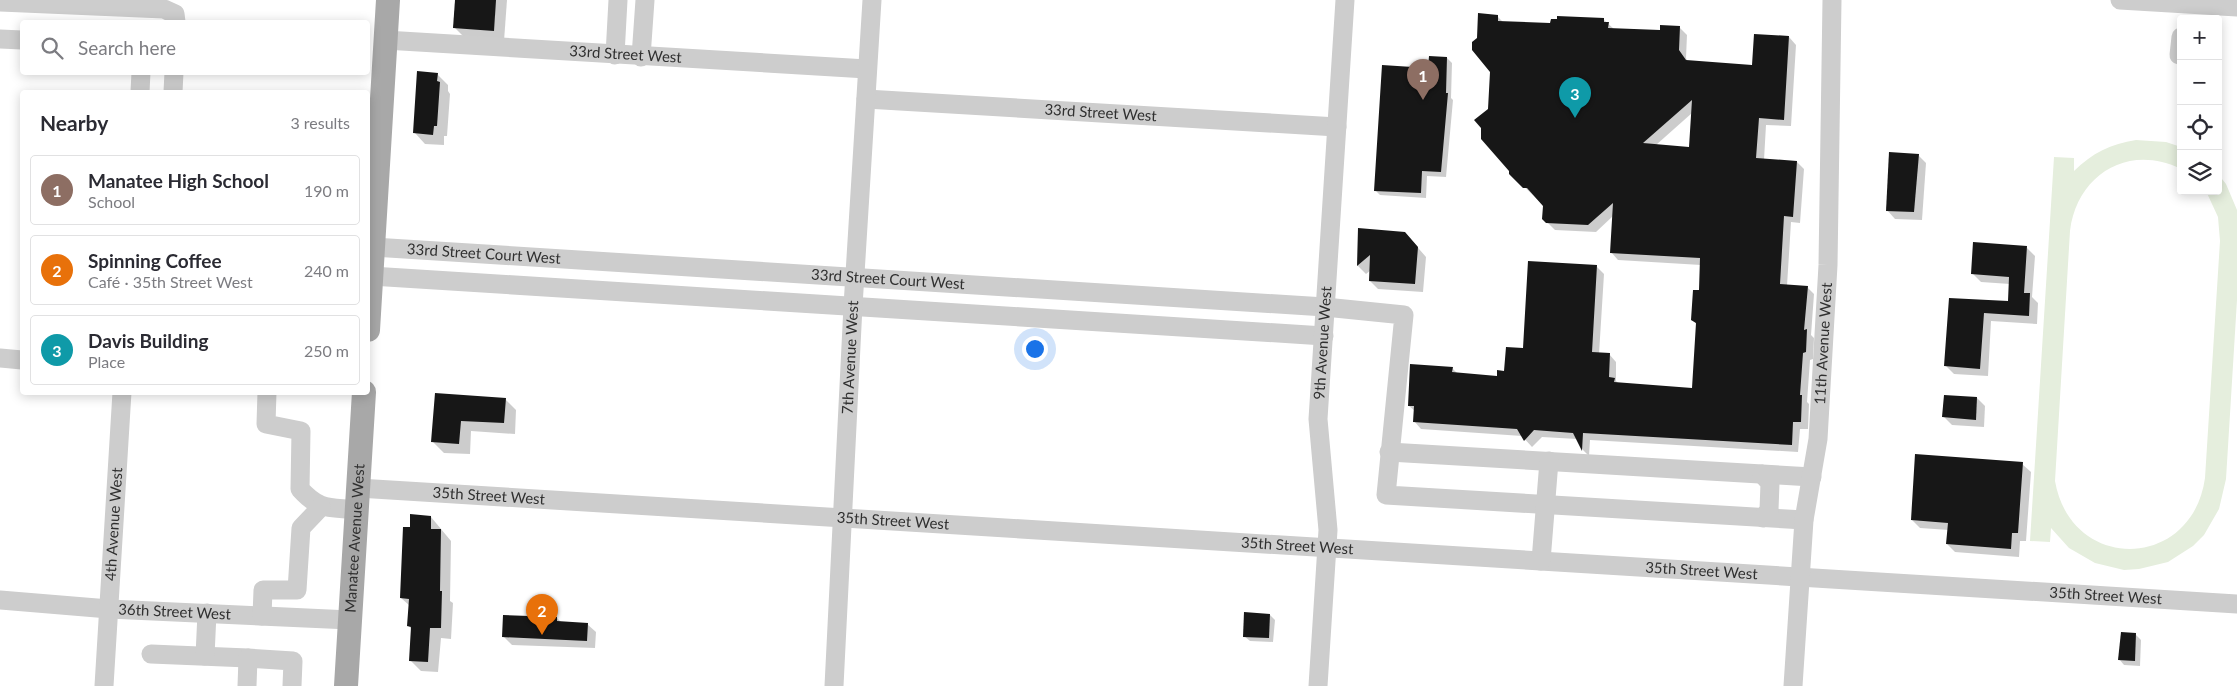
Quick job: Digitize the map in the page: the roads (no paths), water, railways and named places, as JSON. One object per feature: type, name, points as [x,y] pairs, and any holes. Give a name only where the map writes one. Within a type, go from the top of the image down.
[{"type":"main road","points":[[370,290],[373,140],[388,0]]},
{"type":"main road","name":"Manatee Avenue West","points":[[346,686],[364,395]]},
{"type":"street","points":[[615,55],[618,0]]},
{"type":"street","points":[[641,57],[645,0]]},
{"type":"street","name":"7th Avenue West","points":[[834,686],[844,517],[853,306],[872,0]]},
{"type":"street","name":"9th Avenue West","points":[[1318,686],[1327,548],[1327,508],[1318,419],[1345,0]]},
{"type":"street","name":"11th Avenue West","points":[[1793,686],[1804,520],[1818,439],[1828,265],[1832,0]]},
{"type":"street","points":[[2120,0],[2183,11],[2237,7]]},
{"type":"street","points":[[0,2],[171,10],[176,14],[176,20]]},
{"type":"street","points":[[0,39],[20,40]]},
{"type":"street","name":"33rd Street West","points":[[385,40],[641,57],[867,69]]},
{"type":"street","points":[[140,90],[141,75]]},
{"type":"street","points":[[173,90],[174,75]]},
{"type":"street","name":"33rd Street West","points":[[866,99],[1337,127]]},
{"type":"street","name":"33rd Street Court West","points":[[371,238],[855,276],[1325,307],[1404,315],[1389,452]]},
{"type":"street","name":"33rd Street Court West","points":[[371,276],[1324,336]]},
{"type":"street","points":[[0,358],[20,360]]},
{"type":"street","name":"4th Avenue West","points":[[104,686],[122,395]]},
{"type":"street","points":[[262,616],[264,590],[297,590],[301,528],[320,507],[300,489],[301,431],[266,424],[268,395]]},
{"type":"street","points":[[1804,520],[1386,495],[1389,452],[1812,477]]},
{"type":"street","points":[[1541,562],[1548,462]]},
{"type":"street","points":[[1762,474],[1770,483],[1769,510],[1763,518]]},
{"type":"street","name":"35th Street West","points":[[320,507],[357,499],[844,517],[2237,604]]},
{"type":"street","name":"36th Street West","points":[[0,600],[109,608],[350,620]]},
{"type":"street","points":[[206,656],[207,613]]},
{"type":"street","points":[[151,654],[293,661],[292,686]]},
{"type":"street","points":[[246,686],[248,658]]},
{"type":"place","name":"Manatee High School","points":[[1423,100]]},
{"type":"place","name":"Davis Building","points":[[1575,118]]},
{"type":"place","name":"Spinning Coffee","points":[[542,635]]}]
